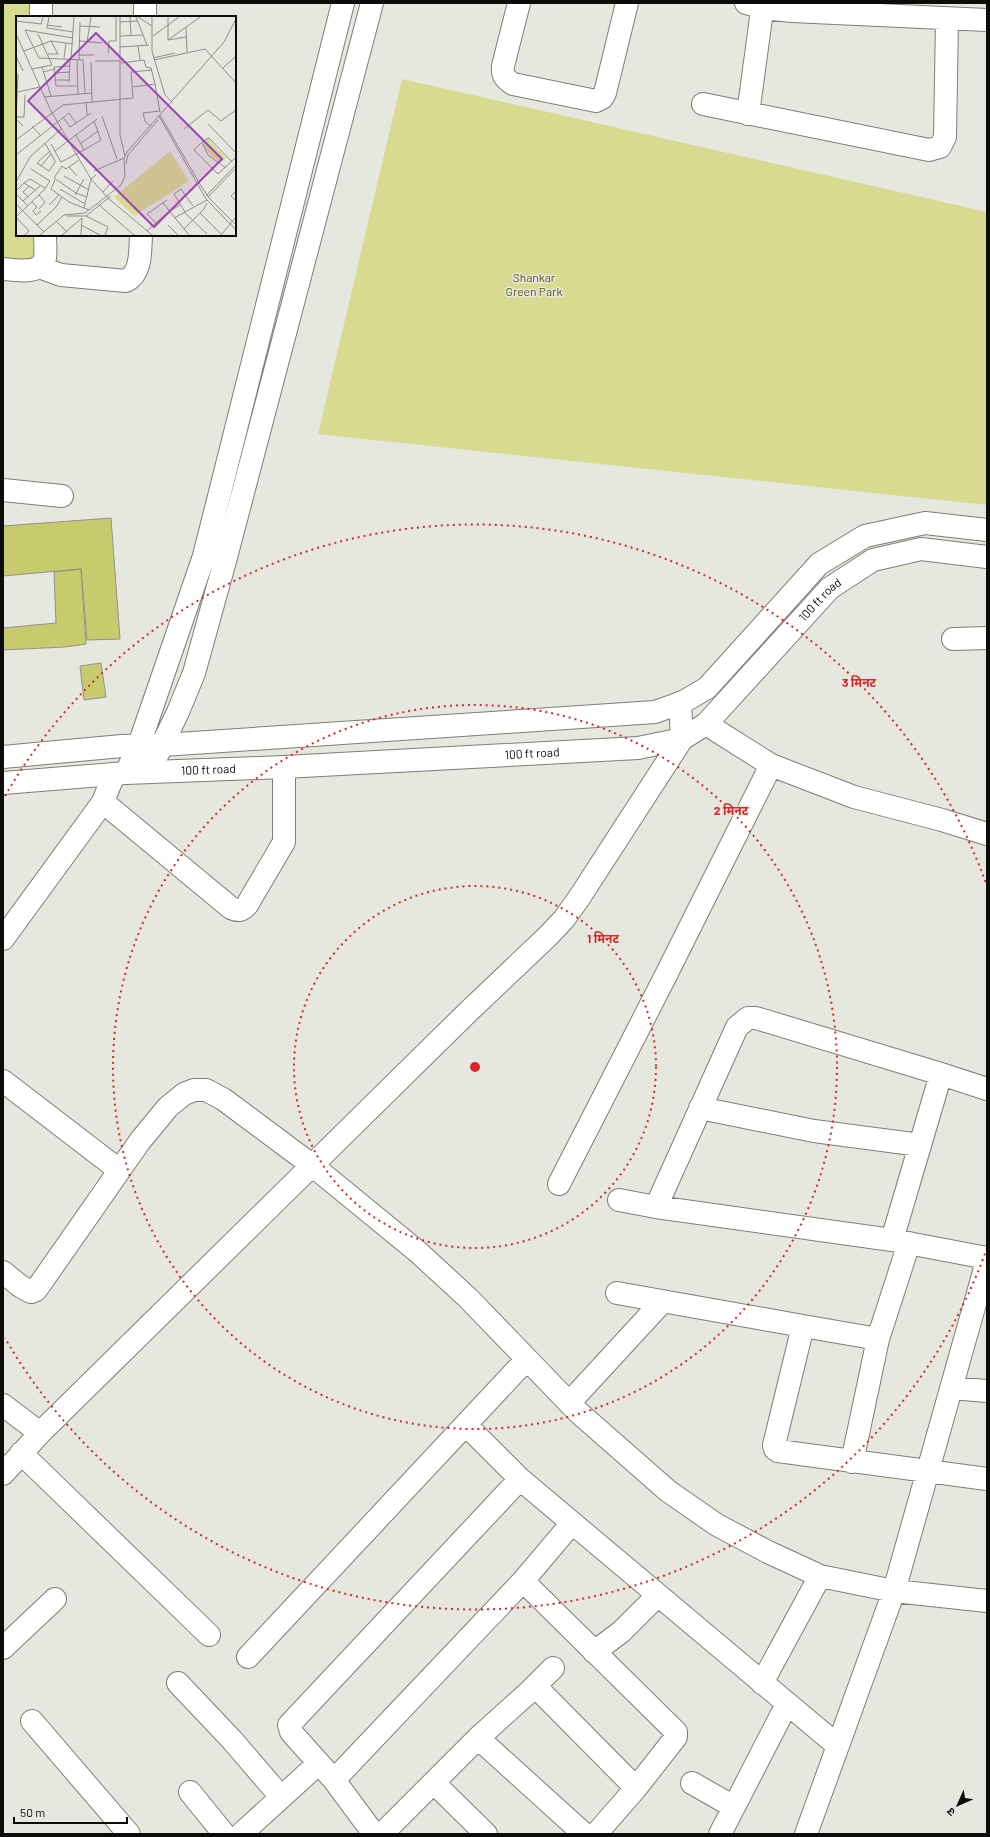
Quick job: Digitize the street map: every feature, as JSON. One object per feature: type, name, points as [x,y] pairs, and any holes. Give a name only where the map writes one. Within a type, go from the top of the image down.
[{"type":"street","points":[[41,3],[41,16]]},
{"type":"street","points":[[144,3],[145,16]]},
{"type":"street","points":[[3,939],[103,802],[139,745],[204,556],[343,3]]},
{"type":"street","points":[[149,772],[163,745],[194,673],[225,561],[372,3]]},
{"type":"street","points":[[519,3],[503,66],[502,73],[506,80],[513,84],[596,101],[602,98],[605,93],[627,3]]},
{"type":"street","points":[[748,114],[757,5],[792,11],[947,20],[987,20]]},
{"type":"street","points":[[703,104],[929,150],[940,147],[945,137],[947,20]]},
{"type":"street","points":[[3,270],[29,271],[39,267],[45,260],[45,236]]},
{"type":"street","points":[[39,267],[61,275],[126,281],[132,278],[137,270],[140,258],[141,236]]},
{"type":"street","points":[[3,490],[62,496]]},
{"type":"street","name":"100 ft road","points":[[3,756],[139,745],[163,745],[655,712],[680,703],[707,688],[819,564],[865,536],[925,523],[987,530]]},
{"type":"street","name":"100 ft road","points":[[3,783],[120,773],[284,768],[638,748],[682,739],[706,724],[830,588],[873,560],[921,549],[987,557]]},
{"type":"street","points":[[954,640],[987,638]]},
{"type":"street","points":[[3,1474],[40,1433],[564,919],[682,739],[680,703]]},
{"type":"street","points":[[706,724],[771,765],[854,797],[942,820],[987,834]]},
{"type":"street","points":[[558,1184],[665,977],[771,765]]},
{"type":"street","points":[[103,802],[232,908],[236,911],[242,910],[247,905],[284,842],[284,768]]},
{"type":"street","points":[[656,1207],[737,1027],[748,1018],[756,1018],[987,1089]]},
{"type":"street","points":[[852,1462],[920,1145],[941,1074]]},
{"type":"street","points":[[3,1081],[119,1170]]},
{"type":"street","points":[[3,1272],[27,1290],[31,1292],[36,1290],[119,1170],[140,1141],[168,1107],[184,1094],[194,1090],[206,1090],[223,1099],[312,1166],[418,1252],[468,1298],[569,1403],[622,1452],[668,1491],[717,1525],[768,1552],[820,1576],[894,1591],[987,1600]]},
{"type":"street","points":[[700,1108],[814,1131],[920,1145]]},
{"type":"street","points":[[619,1200],[656,1207],[900,1241],[987,1258]]},
{"type":"street","points":[[806,1834],[894,1591],[987,1261]]},
{"type":"street","points":[[617,1293],[878,1339]]},
{"type":"street","points":[[569,1403],[663,1301]]},
{"type":"street","points":[[803,1326],[774,1447],[778,1451],[987,1479]]},
{"type":"street","points":[[248,1657],[527,1359]]},
{"type":"street","points":[[951,1388],[987,1391]]},
{"type":"street","points":[[3,1405],[40,1433]]},
{"type":"street","points":[[466,1425],[520,1479],[838,1746]]},
{"type":"street","points":[[21,1454],[209,1635]]},
{"type":"street","points":[[520,1479],[291,1722],[289,1728],[334,1780],[370,1831],[434,1783],[478,1738],[553,1668]]},
{"type":"street","points":[[334,1780],[523,1581],[572,1523]]},
{"type":"street","points":[[762,1683],[820,1576]]},
{"type":"street","points":[[523,1581],[676,1732],[676,1737],[636,1788],[596,1834]]},
{"type":"street","points":[[594,1652],[621,1632],[658,1595]]},
{"type":"street","points":[[3,1648],[55,1599]]},
{"type":"street","points":[[178,1683],[232,1740],[281,1797]]},
{"type":"street","points":[[535,1686],[636,1788]]},
{"type":"street","points":[[720,1834],[787,1704]]},
{"type":"street","points":[[32,1722],[129,1834]]},
{"type":"street","points":[[478,1738],[584,1834]]},
{"type":"street","points":[[241,1834],[319,1763]]},
{"type":"street","points":[[434,1783],[486,1834]]},
{"type":"street","points":[[692,1783],[734,1807]]},
{"type":"street","points":[[190,1792],[224,1834]]},
{"type":"green space","points":[[3,3],[33,3],[33,16],[16,16],[16,236],[38,236],[34,258],[3,264]]},
{"type":"green space","name":"Shankar Green Park","points":[[402,79],[987,212],[987,505],[318,434]]},
{"type":"building","points":[[111,518],[120,639],[87,640],[81,569],[3,576],[3,526]]},
{"type":"building","points":[[81,569],[86,644],[65,647],[3,650],[3,628],[56,623],[54,572]]},
{"type":"building","points":[[101,663],[106,697],[84,700],[80,666]]}]
